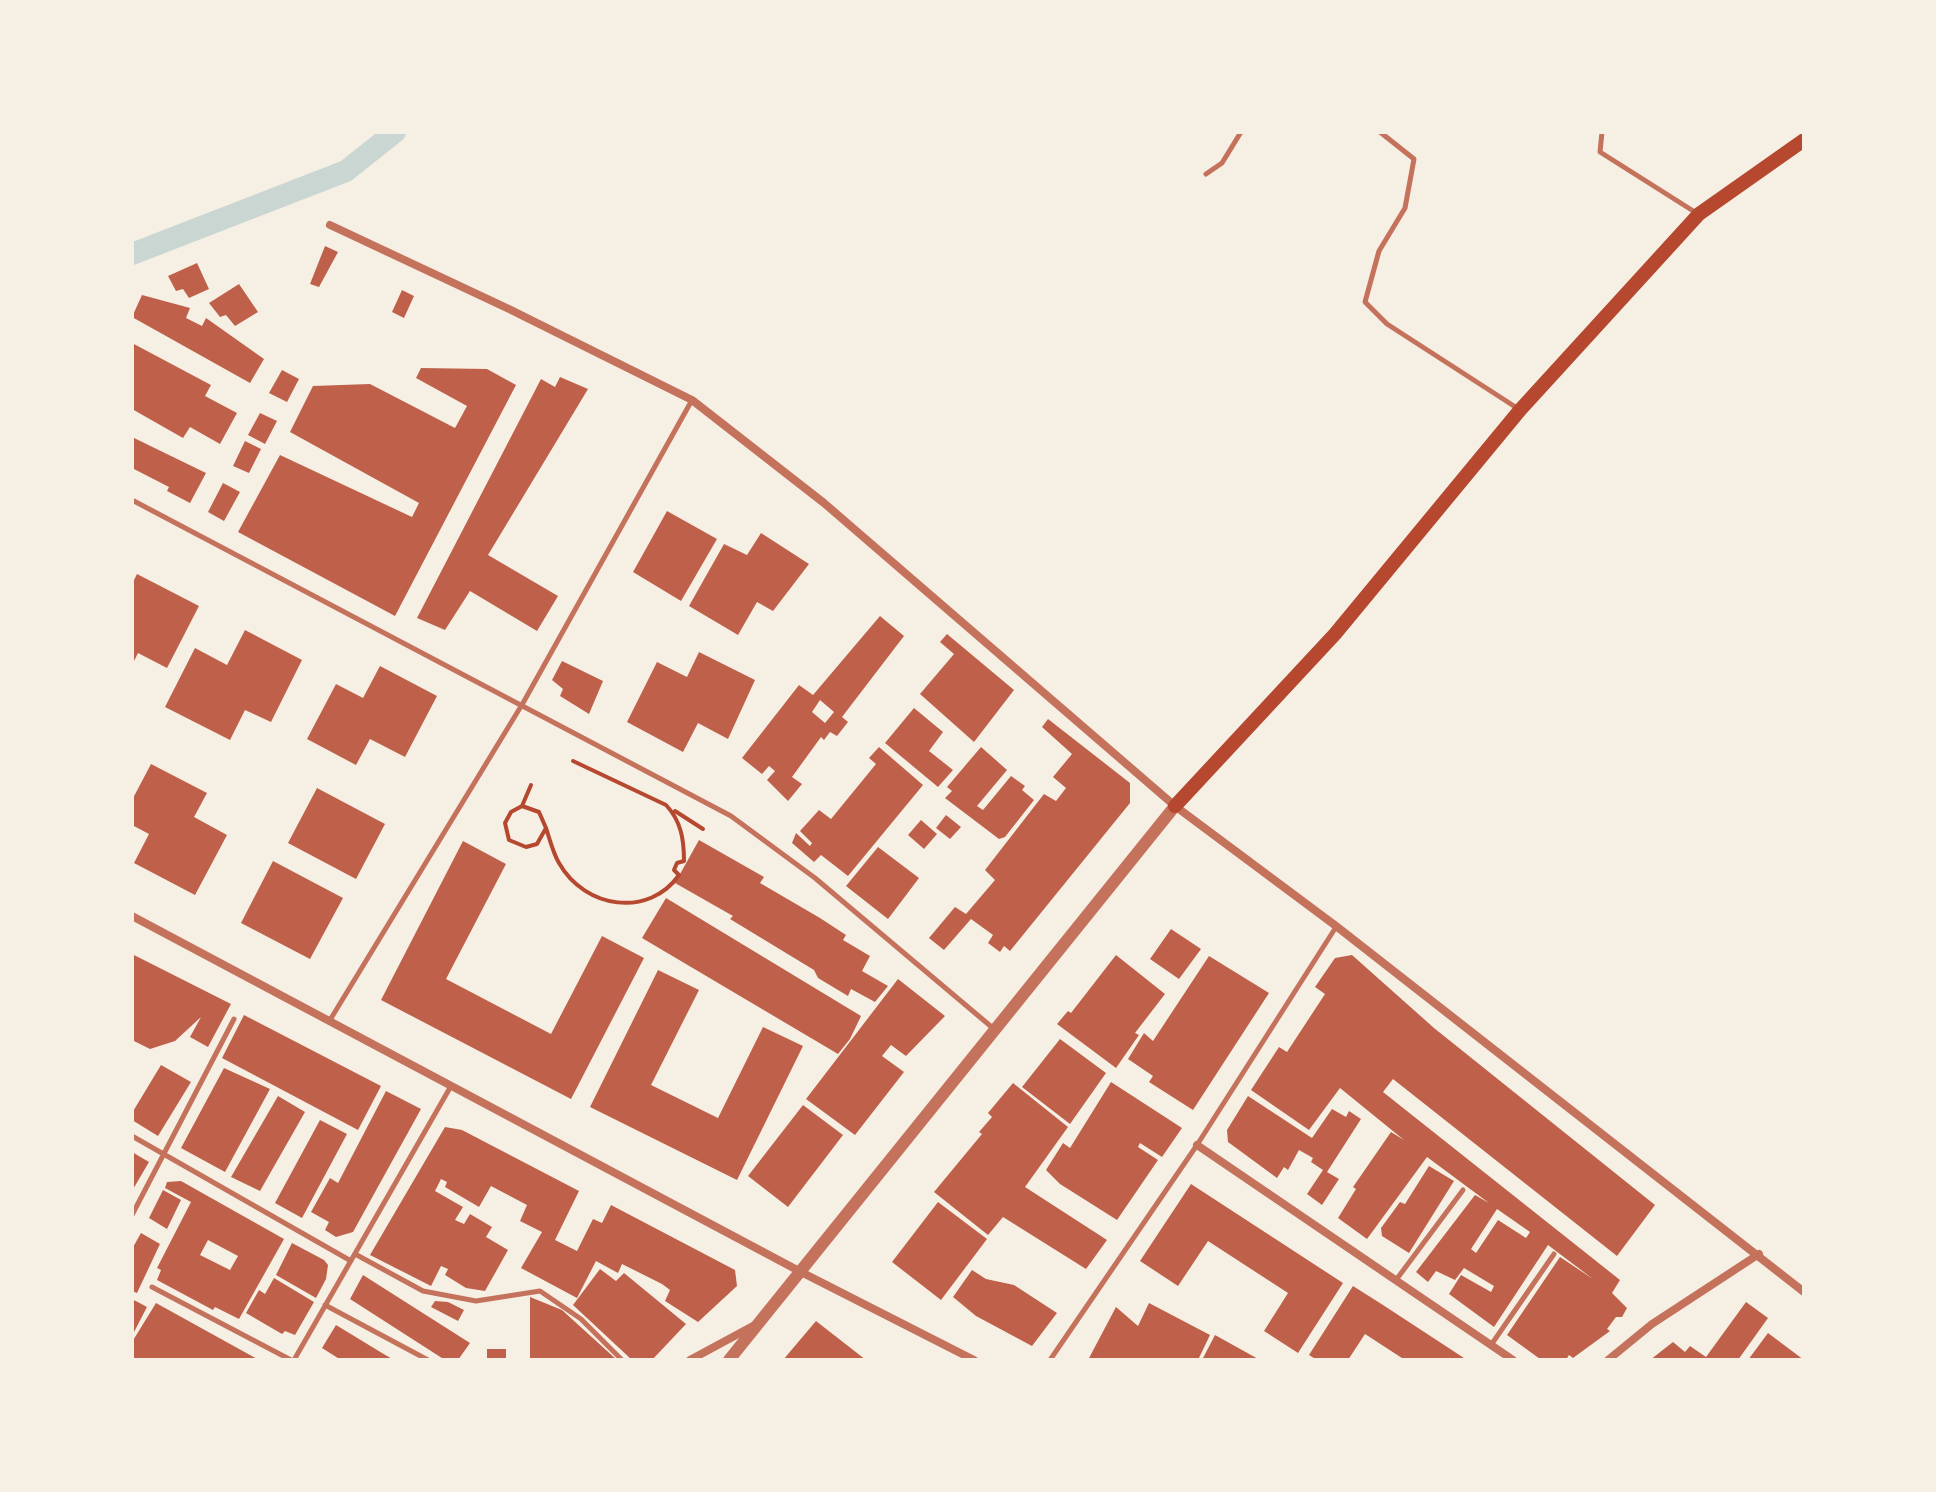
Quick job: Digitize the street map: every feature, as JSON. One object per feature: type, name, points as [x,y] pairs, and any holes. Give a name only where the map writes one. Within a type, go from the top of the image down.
[{"type":"main road","points":[[1175,806],[1335,634],[1520,410],[1699,214],[1804,140]]},
{"type":"street","points":[[330,225],[692,400],[824,503],[1175,806],[1336,926],[1804,1292]]},
{"type":"street","points":[[729,1360],[1175,806]]},
{"type":"street","points":[[132,916],[801,1272],[974,1360]]},
{"type":"street","points":[[1197,1145],[1513,1360]]},
{"type":"street","points":[[1608,1360],[1652,1324],[1759,1254]]},
{"type":"street","points":[[690,1360],[760,1322]]},
{"type":"lane","points":[[1206,174],[1222,163],[1241,132]]},
{"type":"lane","points":[[1380,132],[1414,159],[1405,208],[1379,251],[1365,302],[1387,324],[1520,410]]},
{"type":"lane","points":[[1602,132],[1600,152],[1699,214]]},
{"type":"lane","points":[[330,1020],[523,703],[692,400]]},
{"type":"lane","points":[[132,500],[523,703],[731,816],[815,878],[995,1030]]},
{"type":"lane","points":[[1050,1360],[1197,1145],[1336,926]]},
{"type":"lane","points":[[132,1215],[234,1019]]},
{"type":"lane","points":[[152,1287],[293,1360],[452,1086]]},
{"type":"lane","points":[[132,1136],[351,1261]]},
{"type":"lane","points":[[1396,1280],[1463,1190]]},
{"type":"lane","points":[[355,1254],[423,1291],[476,1301],[540,1291],[581,1319],[622,1360]]},
{"type":"lane","points":[[1491,1345],[1554,1254]]},
{"type":"lane","points":[[325,1305],[428,1360]]},
{"type":"path","points":[[573,761],[666,805],[703,829]]},
{"type":"path","points":[[531,785],[522,806],[511,812],[505,823],[509,840],[520,847],[532,846],[542,839],[546,828]]},
{"type":"path","points":[[522,806],[539,812],[559,863],[582,888],[615,903],[646,902],[673,884],[679,875],[674,870],[677,863],[684,861],[680,826],[666,805]]},
{"type":"building","points":[[325,246],[338,252],[319,287],[310,284]]},
{"type":"building","points":[[197,263],[209,289],[189,298],[183,289],[176,291],[168,276]]},
{"type":"building","points":[[239,284],[258,312],[235,326],[226,315],[220,317],[209,303]]},
{"type":"building","points":[[402,290],[414,296],[404,318],[392,312]]},
{"type":"building","points":[[142,295],[190,308],[186,318],[202,326],[206,318],[264,359],[250,383],[132,317]]},
{"type":"building","points":[[132,343],[211,385],[205,396],[237,413],[220,444],[190,427],[183,438],[132,409]]},
{"type":"building","points":[[421,368],[487,369],[516,385],[395,616],[238,532],[280,455],[412,517],[419,503],[290,432],[313,386],[370,384],[455,428],[467,406],[416,378]]},
{"type":"building","points":[[282,370],[299,379],[287,402],[269,393]]},
{"type":"building","points":[[560,377],[588,389],[488,555],[558,596],[537,631],[470,591],[445,630],[417,618],[541,379],[555,387]]},
{"type":"building","points":[[260,413],[277,421],[265,444],[248,435]]},
{"type":"building","points":[[132,437],[206,473],[190,503],[167,491],[169,487],[132,468]]},
{"type":"building","points":[[245,441],[261,449],[249,473],[233,466]]},
{"type":"building","points":[[223,483],[240,492],[224,521],[208,512]]},
{"type":"building","points":[[667,511],[717,539],[681,601],[633,572]]},
{"type":"building","points":[[761,533],[809,564],[773,611],[757,602],[738,635],[689,606],[724,544],[747,555]]},
{"type":"building","points":[[137,574],[199,606],[167,668],[138,653],[132,665],[132,584]]},
{"type":"building","points":[[880,616],[904,636],[842,717],[848,722],[837,736],[830,732],[824,740],[821,737],[792,777],[802,784],[788,801],[767,780],[775,771],[769,766],[762,774],[742,758],[799,685],[813,695]],"holes":[[[820,700],[834,712],[825,723],[812,712]]]},
{"type":"building","points":[[245,630],[302,660],[271,722],[245,710],[230,740],[165,707],[195,648],[227,665]]},
{"type":"building","points":[[947,634],[1014,690],[974,742],[920,694],[954,654],[940,642]]},
{"type":"building","points":[[699,652],[755,680],[728,739],[698,723],[683,752],[627,722],[657,662],[687,677]]},
{"type":"building","points":[[562,661],[603,681],[589,714],[560,696],[563,689],[552,680]]},
{"type":"building","points":[[380,666],[437,696],[405,757],[370,739],[356,765],[307,739],[336,684],[363,698]]},
{"type":"building","points":[[914,708],[943,732],[929,751],[953,770],[938,787],[885,743]]},
{"type":"building","points":[[1048,719],[1130,783],[1130,803],[1010,951],[1004,946],[1000,952],[988,943],[993,935],[971,919],[944,950],[929,938],[955,907],[966,914],[995,880],[985,870],[1044,794],[1056,801],[1066,788],[1053,777],[1072,754],[1042,727]]},
{"type":"building","points":[[879,747],[923,785],[848,876],[821,855],[814,862],[792,843],[796,833],[810,846],[812,843],[800,831],[819,810],[831,819],[876,764],[869,758]]},
{"type":"building","points":[[981,747],[1007,770],[977,806],[983,810],[1011,776],[1025,786],[1022,790],[1034,800],[1005,837],[999,839],[945,798],[952,791],[947,787]]},
{"type":"building","points":[[151,764],[207,793],[194,817],[227,835],[195,895],[134,863],[149,834],[132,825],[132,800]]},
{"type":"building","points":[[317,788],[385,824],[356,879],[288,843]]},
{"type":"building","points":[[946,815],[961,827],[950,839],[936,828]]},
{"type":"building","points":[[921,820],[937,834],[924,849],[908,835]]},
{"type":"building","points":[[699,840],[764,877],[760,883],[846,935],[843,940],[870,956],[862,971],[888,986],[875,1002],[851,989],[848,996],[818,978],[814,970],[730,919],[733,916],[675,883]]},
{"type":"building","points":[[463,841],[506,864],[446,979],[551,1034],[602,936],[644,958],[571,1099],[381,1000]]},
{"type":"building","points":[[878,847],[919,878],[888,919],[846,886]]},
{"type":"building","points":[[273,861],[343,898],[310,959],[241,923]]},
{"type":"building","points":[[666,898],[861,1016],[850,1039],[838,1054],[642,938]]},
{"type":"building","points":[[1171,929],[1201,949],[1179,979],[1150,959]]},
{"type":"building","points":[[132,954],[231,1004],[208,1047],[190,1037],[201,1017],[175,1041],[150,1049],[132,1040]]},
{"type":"building","points":[[1116,955],[1165,994],[1135,1033],[1139,1035],[1116,1068],[1057,1024],[1068,1011],[1071,1013]]},
{"type":"building","points":[[1352,955],[1434,1028],[1655,1205],[1617,1256],[1393,1079],[1383,1092],[1620,1280],[1612,1293],[1627,1308],[1622,1317],[1616,1317],[1607,1329],[1610,1331],[1573,1358],[1569,1355],[1566,1360],[1540,1359],[1507,1335],[1560,1257],[1593,1279],[1548,1245],[1494,1327],[1449,1294],[1461,1275],[1491,1292],[1494,1286],[1464,1268],[1455,1280],[1436,1271],[1428,1282],[1416,1272],[1475,1195],[1489,1203],[1427,1157],[1367,1239],[1338,1218],[1356,1189],[1353,1187],[1391,1132],[1404,1140],[1340,1088],[1309,1130],[1251,1090],[1279,1047],[1287,1052],[1325,994],[1315,987],[1335,958]],"holes":[[[1497,1209],[1530,1232],[1526,1238],[1498,1220],[1476,1253],[1471,1249]]]},
{"type":"building","points":[[1209,956],[1269,993],[1193,1110],[1149,1082],[1153,1076],[1128,1059],[1144,1033],[1153,1041]]},
{"type":"building","points":[[658,970],[699,990],[651,1085],[718,1118],[763,1027],[803,1046],[737,1180],[590,1107]]},
{"type":"building","points":[[898,979],[945,1016],[906,1056],[891,1045],[882,1056],[904,1072],[855,1135],[806,1099]]},
{"type":"building","points":[[244,1015],[381,1086],[358,1130],[222,1058]]},
{"type":"building","points":[[1060,1039],[1106,1073],[1070,1124],[1022,1087]]},
{"type":"building","points":[[161,1065],[191,1082],[158,1136],[132,1120],[132,1113]]},
{"type":"building","points":[[224,1068],[270,1089],[225,1172],[181,1148]]},
{"type":"building","points":[[1111,1082],[1182,1128],[1162,1157],[1140,1143],[1138,1147],[1158,1160],[1117,1220],[1060,1184],[1046,1170],[1063,1143],[1070,1148]]},
{"type":"building","points":[[1013,1083],[1068,1127],[1025,1187],[1107,1240],[1086,1269],[1003,1217],[988,1235],[934,1192],[982,1134],[979,1132],[992,1117],[988,1113]]},
{"type":"building","points":[[386,1091],[421,1109],[353,1232],[336,1237],[325,1230],[329,1222],[311,1212],[330,1178],[338,1183]]},
{"type":"building","points":[[278,1096],[305,1112],[260,1191],[231,1177]]},
{"type":"building","points":[[1248,1096],[1312,1138],[1332,1109],[1346,1117],[1349,1111],[1361,1119],[1327,1172],[1339,1179],[1322,1205],[1307,1194],[1323,1170],[1311,1162],[1313,1158],[1299,1150],[1288,1170],[1284,1167],[1277,1178],[1228,1142],[1227,1130]]},
{"type":"building","points":[[803,1105],[843,1135],[788,1207],[748,1176]]},
{"type":"building","points":[[320,1120],[347,1134],[302,1218],[275,1203]]},
{"type":"building","points":[[445,1127],[462,1130],[579,1191],[555,1240],[577,1251],[593,1219],[602,1223],[611,1205],[735,1270],[737,1286],[698,1322],[665,1301],[670,1290],[662,1284],[622,1264],[618,1273],[596,1261],[577,1298],[521,1268],[542,1232],[520,1221],[527,1205],[491,1186],[479,1207],[445,1187],[447,1182],[441,1179],[435,1191],[463,1207],[455,1220],[464,1224],[470,1214],[492,1227],[486,1237],[508,1250],[485,1291],[466,1288],[445,1275],[448,1269],[441,1266],[431,1286],[370,1255]]},
{"type":"building","points":[[132,1152],[149,1162],[132,1191]]},
{"type":"building","points":[[1429,1166],[1454,1181],[1409,1253],[1382,1236],[1381,1228],[1400,1202],[1405,1204]]},
{"type":"building","points":[[181,1181],[284,1239],[239,1319],[215,1307],[213,1310],[157,1280],[161,1270],[157,1268],[191,1202],[165,1188],[167,1182]],"holes":[[[208,1240],[238,1256],[230,1270],[200,1255]]]},
{"type":"building","points":[[1191,1184],[1343,1283],[1298,1353],[1264,1331],[1288,1293],[1208,1241],[1178,1286],[1140,1261]]},
{"type":"building","points":[[163,1190],[181,1200],[167,1229],[149,1218]]},
{"type":"building","points":[[938,1202],[987,1239],[941,1300],[892,1262]]},
{"type":"building","points":[[141,1233],[160,1244],[137,1293],[132,1291],[132,1249]]},
{"type":"building","points":[[292,1243],[328,1265],[326,1279],[316,1298],[276,1275]]},
{"type":"building","points":[[600,1269],[616,1281],[624,1273],[686,1324],[652,1360],[632,1360],[573,1305]]},
{"type":"building","points":[[972,1270],[986,1279],[1014,1285],[1057,1313],[1032,1346],[976,1316],[953,1297]]},
{"type":"building","points":[[363,1275],[470,1343],[458,1360],[445,1360],[350,1299]]},
{"type":"building","points":[[274,1278],[314,1302],[295,1335],[285,1331],[282,1334],[246,1313],[259,1290],[265,1294]]},
{"type":"building","points":[[1353,1286],[1467,1360],[1405,1360],[1365,1334],[1348,1360],[1317,1360],[1309,1355]]},
{"type":"building","points":[[530,1297],[562,1310],[617,1360],[530,1360]]},
{"type":"building","points":[[132,1299],[147,1307],[132,1336]]},
{"type":"building","points":[[435,1301],[448,1302],[464,1310],[458,1321],[431,1307]]},
{"type":"building","points":[[1746,1302],[1768,1318],[1738,1360],[1650,1360],[1673,1342],[1685,1352],[1690,1346],[1706,1357]]},
{"type":"building","points":[[156,1303],[259,1360],[132,1360],[132,1342]]},
{"type":"building","points":[[1149,1303],[1210,1335],[1198,1360],[1088,1360],[1116,1307],[1138,1326]]},
{"type":"building","points":[[816,1321],[866,1360],[783,1360]]},
{"type":"building","points":[[336,1325],[394,1360],[341,1360],[322,1348]]},
{"type":"building","points":[[1768,1333],[1804,1360],[1748,1360]]},
{"type":"building","points":[[1215,1335],[1260,1360],[1202,1360]]},
{"type":"building","points":[[487,1349],[506,1349],[506,1360],[487,1360]]},
{"type":"waterway","points":[[132,254],[346,171],[395,132]]}]
